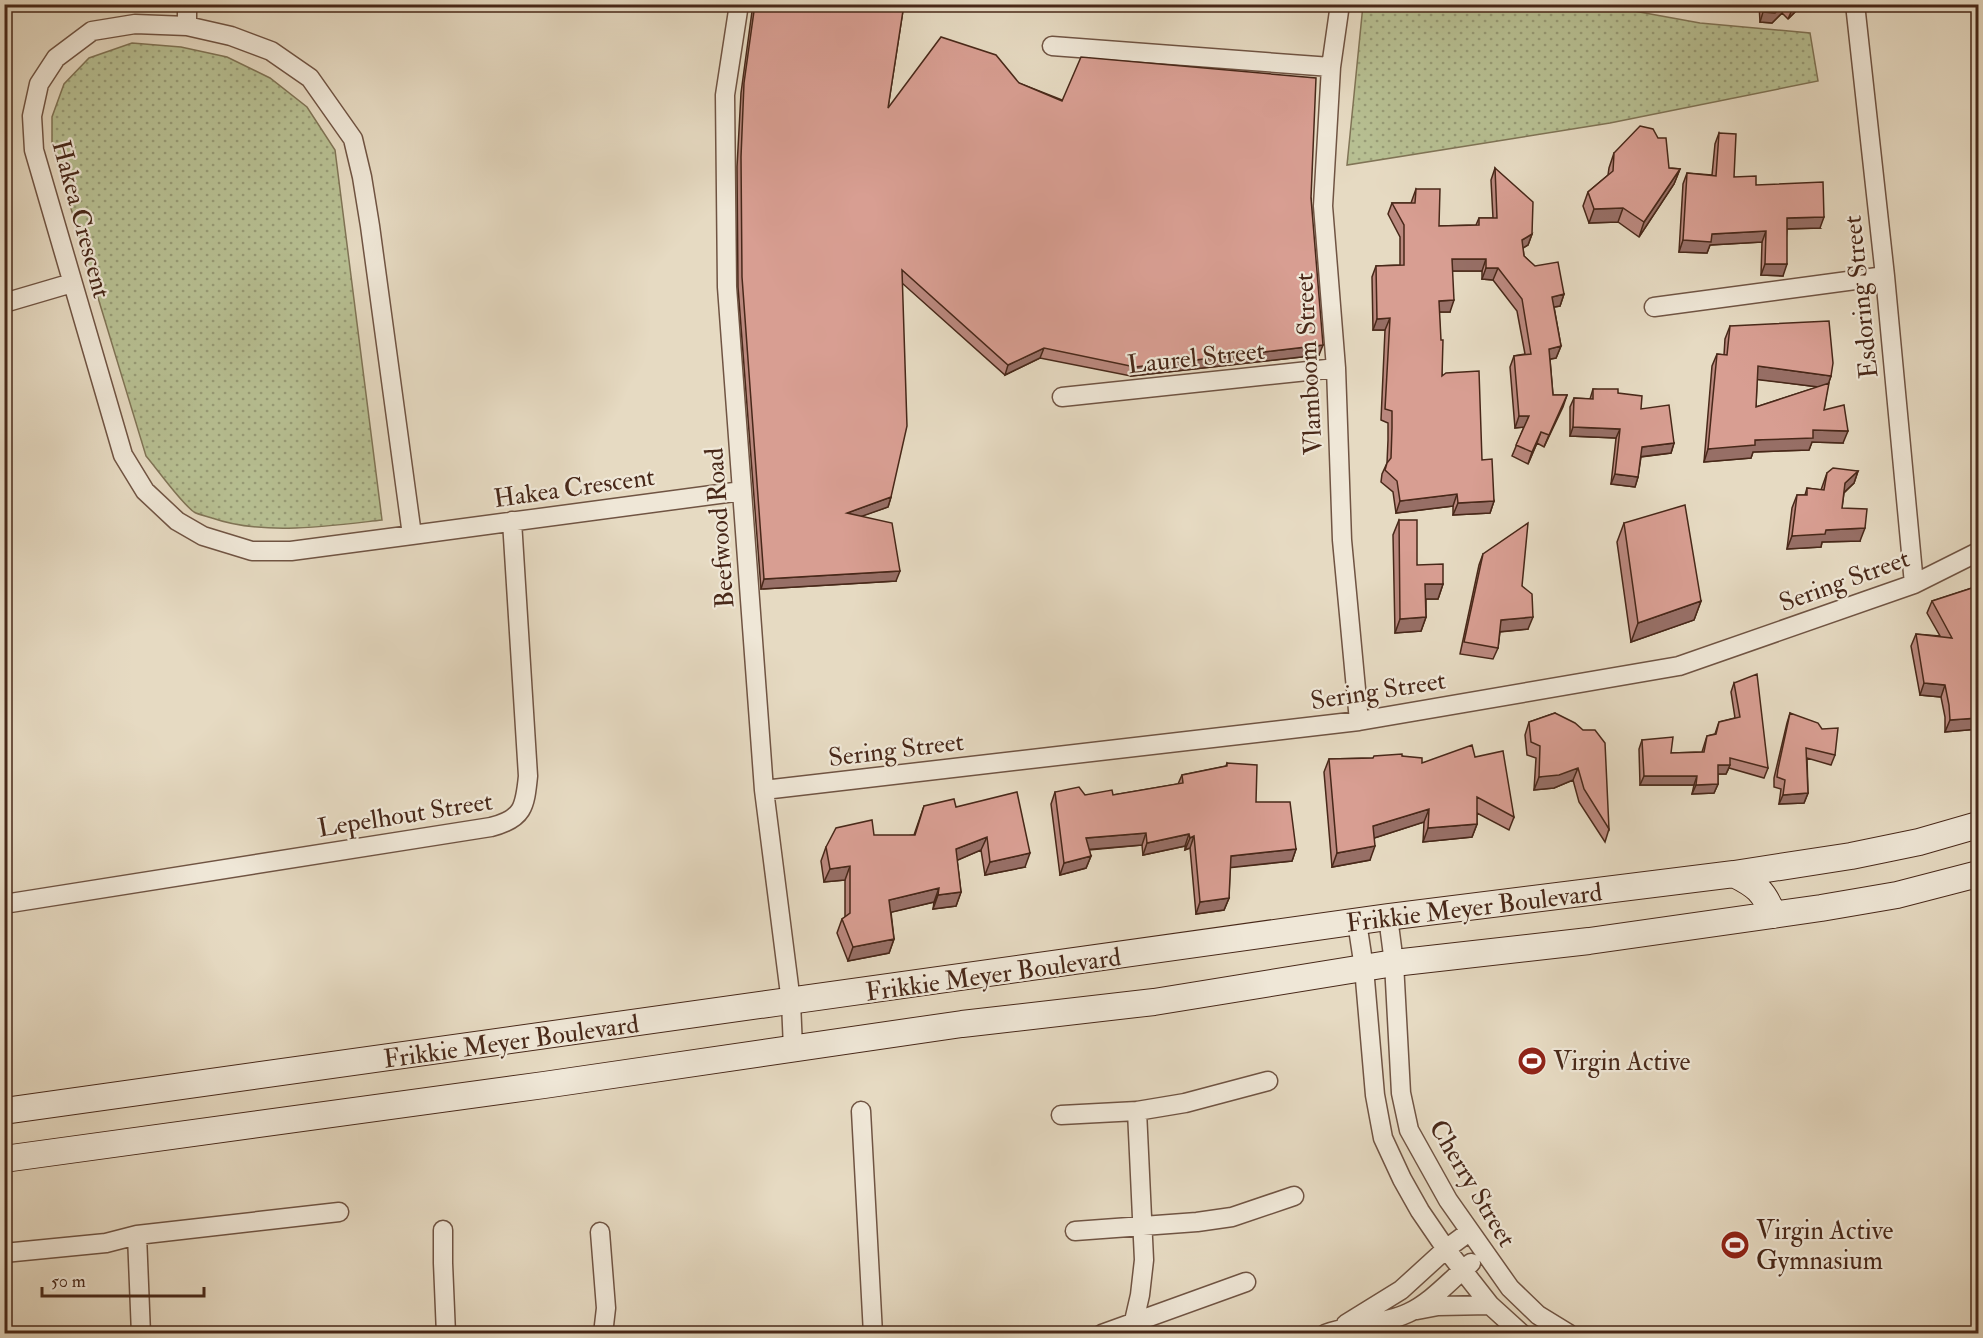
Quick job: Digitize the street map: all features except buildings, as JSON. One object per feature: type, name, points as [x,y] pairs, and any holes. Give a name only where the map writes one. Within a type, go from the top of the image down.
[{"type":"street","points":[[187,4],[187,26]]},
{"type":"street","name":"Beefwood Road","points":[[739,4],[725,95],[727,287],[764,790],[791,1002],[793,1048]]},
{"type":"street","name":"Vlamboom Street","points":[[1340,4],[1331,67],[1323,206],[1336,368],[1342,540],[1359,721]]},
{"type":"street","name":"Esdoring Street","points":[[1855,4],[1885,276],[1914,584]]},
{"type":"street","name":"Hakea Crescent","points":[[412,535],[368,216],[354,139],[310,78],[270,51],[231,36],[187,26],[135,24],[92,31],[56,58],[39,84],[32,116],[34,150],[123,455],[145,491],[177,521],[203,537],[252,551],[291,551],[412,535],[512,521],[742,491]]},
{"type":"street","points":[[1052,46],[1331,67]]},
{"type":"street","points":[[1654,307],[1885,276]]},
{"type":"street","points":[[4,303],[72,283]]},
{"type":"street","name":"Laurel Street","points":[[1062,397],[1336,368]]},
{"type":"street","name":"Lepelhout Street","points":[[4,904],[508,823],[521,813],[526,799],[528,776],[512,521]]},
{"type":"street","name":"Sering Street","points":[[764,790],[1359,721],[1679,666],[1914,584],[1978,552]]},
{"type":"street","name":"Frikkie Meyer Boulevard","points":[[4,1111],[1357,922],[1734,874],[1851,856],[1919,842],[1978,825]]},
{"type":"street","points":[[1734,874],[1761,891],[1767,898],[1773,915]]},
{"type":"street","name":"Frikkie Meyer Boulevard","points":[[4,1159],[544,1085],[963,1024],[1154,1002],[1394,963],[1773,915],[1897,895],[1978,874]]},
{"type":"street","name":"Cherry Street","points":[[1388,918],[1394,963],[1401,1092],[1409,1130],[1448,1200],[1510,1288],[1538,1315],[1569,1334]]},
{"type":"street","name":"Cherry Street","points":[[1357,922],[1364,968],[1375,1095],[1383,1138],[1408,1190],[1446,1249],[1490,1305],[1522,1334]]},
{"type":"street","points":[[1061,1115],[1137,1111],[1185,1103],[1268,1081]]},
{"type":"street","points":[[861,1111],[873,1334]]},
{"type":"street","points":[[1132,1328],[1143,1279],[1143,1226],[1137,1111]]},
{"type":"street","points":[[1075,1231],[1197,1222],[1232,1217],[1294,1196]]},
{"type":"street","points":[[4,1253],[106,1243],[137,1235],[339,1212]]},
{"type":"street","points":[[443,1230],[446,1334]]},
{"type":"street","points":[[600,1232],[606,1308],[603,1334]]},
{"type":"street","points":[[1331,1331],[1401,1290],[1446,1249],[1469,1232]]},
{"type":"street","points":[[137,1235],[141,1334]]},
{"type":"street","points":[[1409,1313],[1484,1253]]},
{"type":"street","points":[[1102,1334],[1132,1328],[1246,1282]]},
{"type":"street","points":[[1331,1331],[1387,1320],[1438,1306],[1490,1305]]},
{"type":"green space","points":[[1363,5],[1601,5],[1700,23],[1810,33],[1818,81],[1610,123],[1347,165]]},
{"type":"green space","points":[[132,43],[181,47],[227,57],[270,78],[307,107],[335,150],[382,520],[296,528],[232,524],[194,512],[176,494],[146,456],[52,146],[52,117],[64,84],[89,58]]},
{"type":"place","name":"Virgin Active","points":[[1532,1061]]},
{"type":"place","name":"Virgin Active Gymnasium","points":[[1735,1245]]}]
